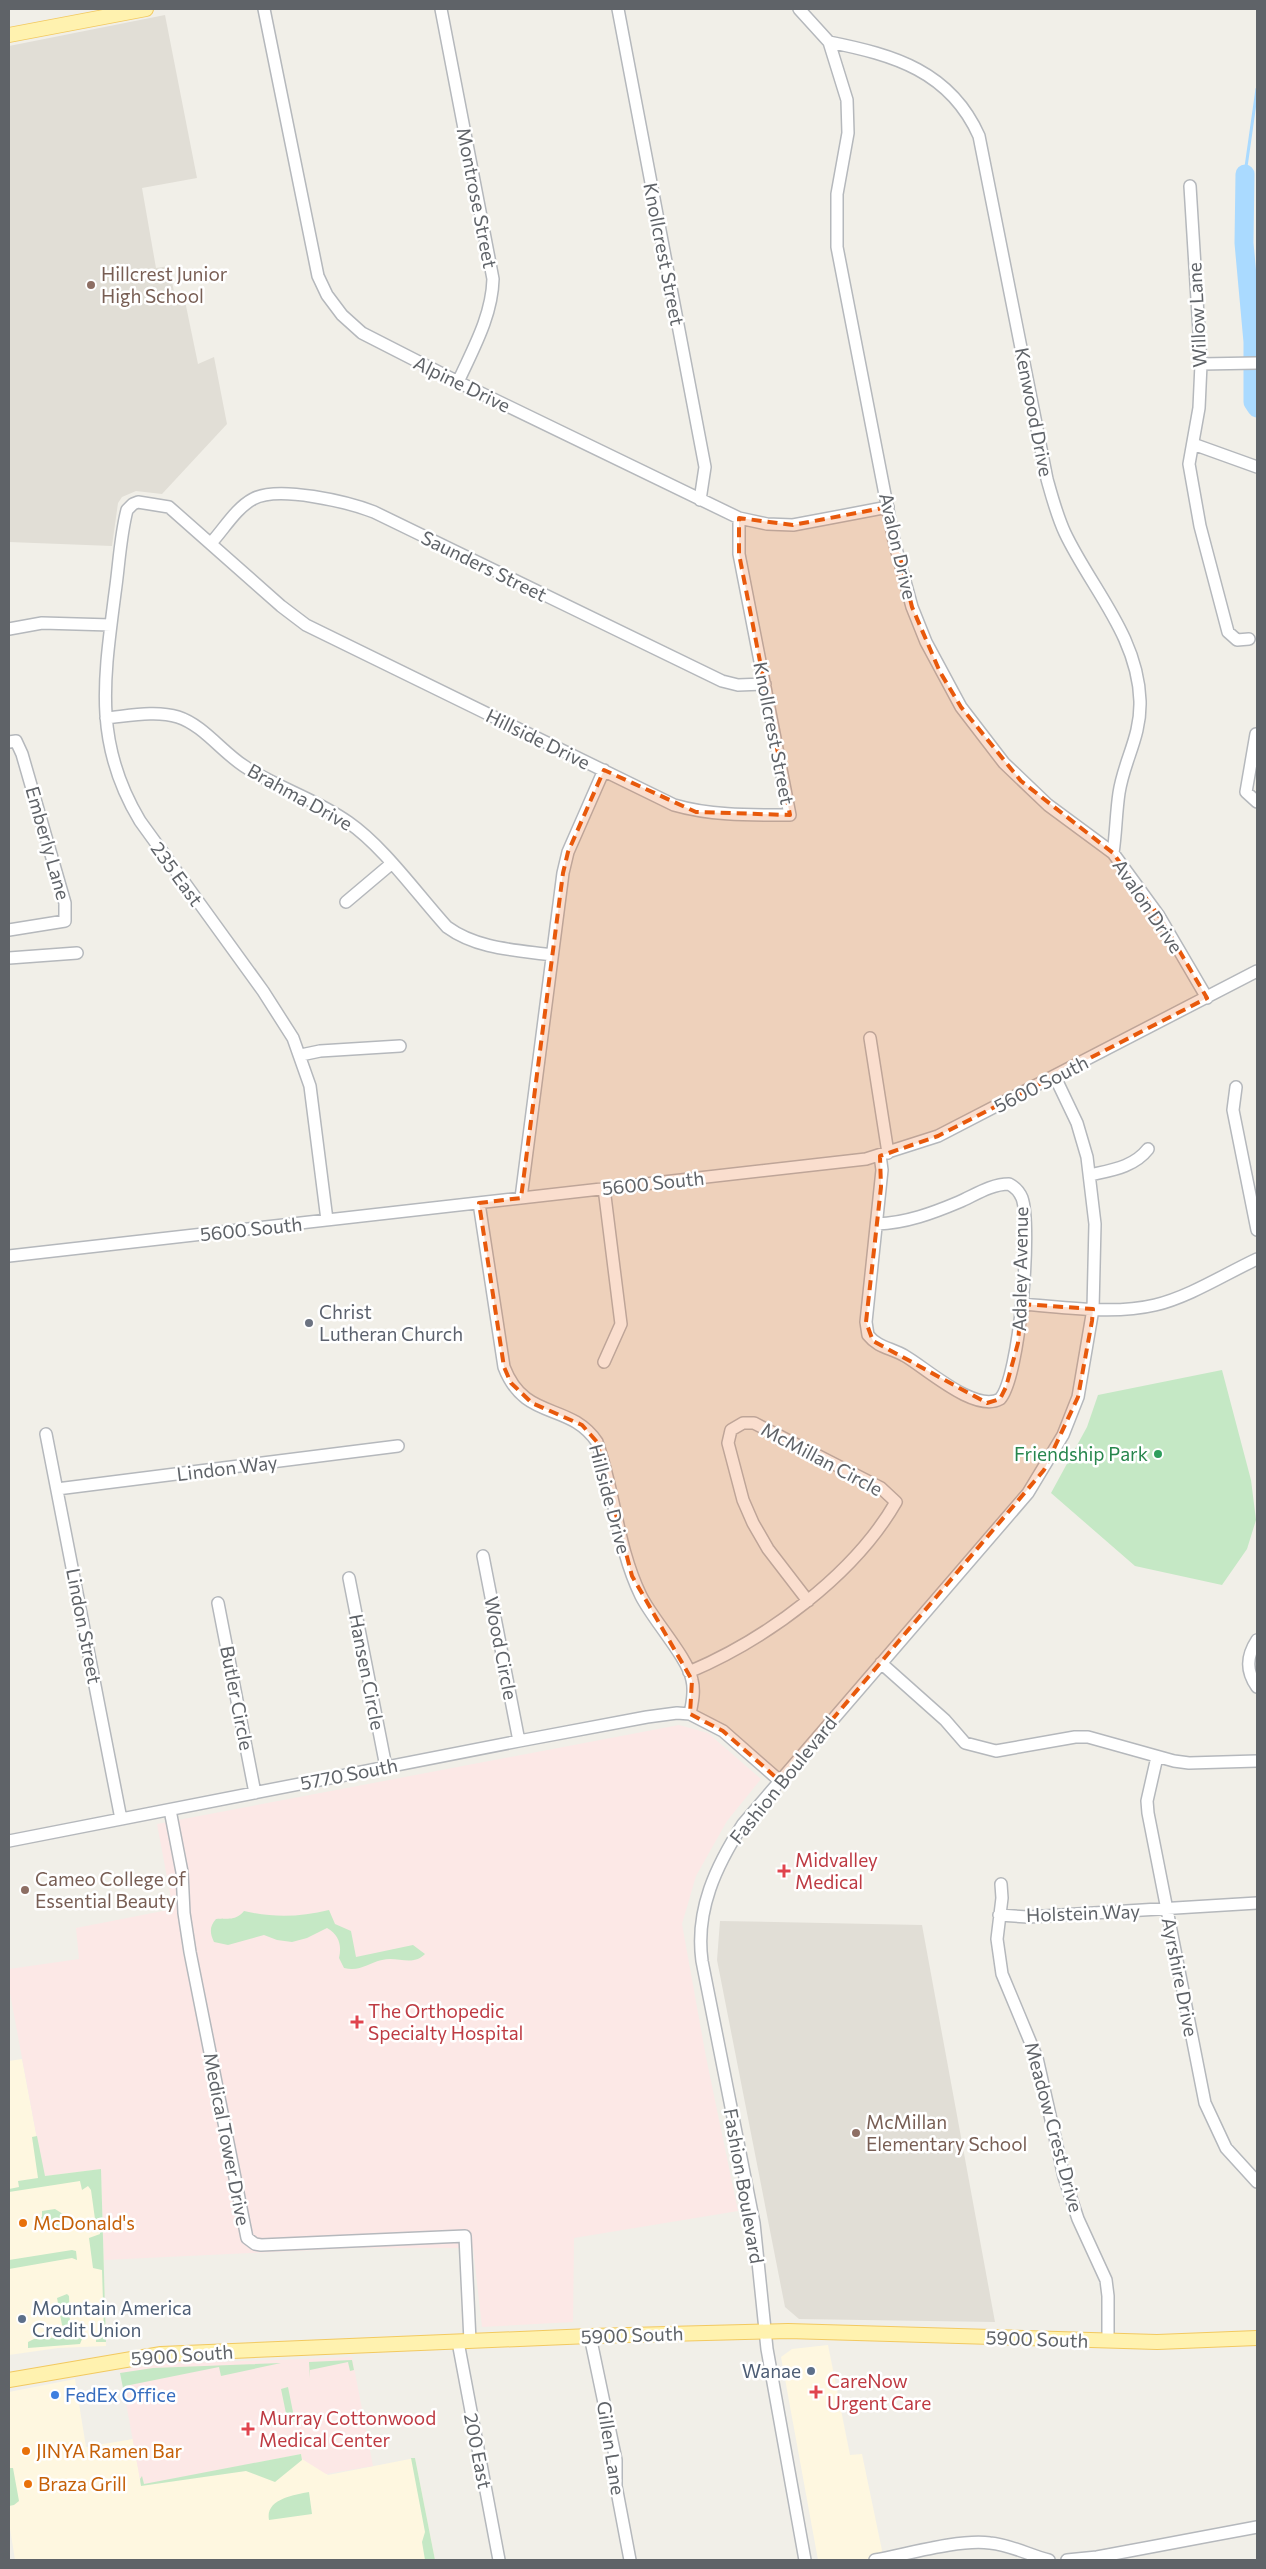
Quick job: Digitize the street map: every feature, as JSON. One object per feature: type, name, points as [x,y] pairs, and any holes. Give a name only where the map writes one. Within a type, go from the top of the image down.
[{"type":"main road","points":[[9,35],[146,9]]},
{"type":"main road","name":"5900 South","points":[[9,2380],[161,2354],[590,2336],[764,2332],[1108,2341],[1193,2342],[1257,2338]]},
{"type":"street","name":"Alpine Drive","points":[[264,9],[318,276],[327,295],[342,315],[362,333],[458,382],[739,518],[767,524],[793,525],[888,508]]},
{"type":"street","name":"Montrose Street","points":[[441,9],[493,279],[493,295],[488,315],[458,382]]},
{"type":"street","name":"Knollcrest Street","points":[[618,9],[705,466],[700,500]]},
{"type":"street","name":"Avalon Drive","points":[[799,9],[829,42],[844,87],[848,114],[848,133],[837,194],[837,247],[888,508],[902,574],[912,607],[940,672],[961,707],[988,744],[1021,781],[1048,805],[1113,853],[1159,916],[1207,998]]},
{"type":"street","name":"Kenwood Drive","points":[[829,42],[906,64],[934,78],[956,97],[970,117],[979,136],[1047,479],[1054,505],[1066,533],[1119,625],[1138,680],[1140,720],[1136,740],[1119,793],[1113,853]]},
{"type":"street","name":"Willow Lane","points":[[1190,186],[1202,364],[1200,408],[1189,464],[1200,526],[1228,632],[1237,640],[1250,639]]},
{"type":"street","points":[[1202,364],[1253,363]]},
{"type":"street","points":[[1193,444],[1257,468]]},
{"type":"street","name":"Saunders Street","points":[[211,543],[253,498],[264,495],[289,495],[340,501],[374,512],[722,681],[738,685],[765,684]]},
{"type":"street","name":"Hillside Drive","points":[[130,506],[138,502],[169,508],[211,543],[280,606],[306,625],[604,770],[568,852],[552,955],[521,1198]]},
{"type":"street","name":"235 East","points":[[130,506],[123,531],[111,626],[106,718],[111,753],[126,799],[158,848],[280,1015],[301,1055],[314,1108],[328,1220]]},
{"type":"street","name":"Knollcrest Street","points":[[604,770],[674,805],[696,812],[741,815],[790,815],[740,554],[739,518]]},
{"type":"street","points":[[9,629],[42,623],[111,626]]},
{"type":"street","name":"Brahma Drive","points":[[106,718],[165,714],[194,725],[231,758],[349,822],[369,839],[447,927],[459,936],[475,944],[552,955]]},
{"type":"street","points":[[1256,734],[1246,792],[1257,802]]},
{"type":"street","name":"Emberly Lane","points":[[9,930],[58,923],[65,921],[66,914],[65,903],[22,754],[12,741]]},
{"type":"street","points":[[346,902],[391,864]]},
{"type":"street","points":[[9,958],[77,953]]},
{"type":"street","name":"5600 South","points":[[9,1256],[852,1161],[884,1154],[938,1136],[1257,971]]},
{"type":"street","points":[[870,1038],[884,1154],[877,1224]]},
{"type":"street","points":[[301,1055],[320,1051],[400,1046]]},
{"type":"street","name":"Fashion Boulevard","points":[[806,2560],[764,2332],[754,2223],[709,1999],[700,1938],[705,1903],[720,1862],[743,1824],[1028,1493],[1044,1470],[1063,1435],[1078,1397],[1093,1309],[1095,1224],[1090,1175],[1077,1122],[1055,1077]]},
{"type":"street","points":[[1236,1087],[1233,1110],[1257,1230]]},
{"type":"street","points":[[1090,1175],[1130,1165],[1141,1158],[1148,1149]]},
{"type":"street","name":"Adaley Avenue","points":[[1009,1184],[1017,1189],[1022,1198],[1021,1304],[1013,1366],[1003,1395],[993,1402],[987,1403],[975,1400],[920,1369],[904,1355],[881,1346],[868,1336],[866,1322],[877,1224],[905,1221],[926,1215],[994,1186],[1009,1184]]},
{"type":"street","points":[[604,1188],[621,1324],[604,1362]]},
{"type":"street","name":"Hillside Drive","points":[[479,1203],[504,1367],[511,1383],[532,1403],[582,1425],[598,1442],[632,1576],[652,1617],[690,1672]]},
{"type":"street","points":[[1021,1304],[1093,1309],[1157,1305],[1257,1259]]},
{"type":"street","name":"McMillan Circle","points":[[742,1423],[754,1423],[881,1488],[896,1502],[886,1518],[831,1582],[808,1601],[768,1549],[753,1524],[743,1500],[728,1443],[731,1430],[742,1423]]},
{"type":"street","name":"Lindon Street","points":[[46,1434],[121,1819]]},
{"type":"street","name":"Lindon Way","points":[[57,1489],[398,1446]]},
{"type":"street","name":"Wood Circle","points":[[482,1556],[519,1741]]},
{"type":"street","name":"Hansen Circle","points":[[349,1578],[386,1767]]},
{"type":"street","points":[[780,1781],[722,1731],[690,1714],[693,1688],[690,1672],[788,1617],[808,1601]]},
{"type":"street","name":"Butler Circle","points":[[218,1603],[255,1792]]},
{"type":"street","points":[[1255,1643],[1248,1660],[1248,1668],[1257,1687]]},
{"type":"street","points":[[881,1663],[945,1720],[965,1744],[996,1751],[1075,1737],[1088,1737],[1157,1757],[1189,1764],[1257,1762]]},
{"type":"street","name":"5770 South","points":[[9,1841],[519,1741],[656,1716],[690,1714]]},
{"type":"street","name":"Ayrshire Drive","points":[[1157,1757],[1147,1801],[1148,1813],[1205,2102],[1226,2148],[1257,2182]]},
{"type":"street","name":"Medical Tower Drive","points":[[170,1810],[182,1872],[184,1913],[189,1944],[248,2238],[255,2244],[261,2245],[465,2236],[464,2341]]},
{"type":"street","name":"Meadow Crest Drive","points":[[1000,1884],[1002,1898],[997,1939],[1004,1980],[1034,2047],[1064,2177],[1078,2219],[1106,2280],[1108,2341]]},
{"type":"street","name":"Holstein Way","points":[[1000,1915],[1028,1917],[1257,1903]]},
{"type":"street","name":"Gillen Lane","points":[[590,2336],[616,2460],[616,2486],[630,2560]]},
{"type":"street","name":"200 East","points":[[464,2341],[499,2560]]},
{"type":"street","points":[[1067,2560],[1098,2559],[1257,2527]]},
{"type":"street","points":[[875,2560],[958,2544],[989,2542],[1008,2546],[1050,2560]]},
{"type":"highlighted area","points":[[888,507],[912,607],[940,672],[961,707],[1021,781],[1113,853],[1159,916],[1207,998],[938,1136],[880,1156],[881,1187],[866,1322],[873,1341],[987,1403],[1000,1399],[1006,1387],[1018,1343],[1021,1304],[1093,1309],[1092,1321],[1078,1397],[1044,1470],[780,1781],[723,1731],[690,1714],[692,1680],[632,1576],[597,1442],[582,1425],[532,1403],[511,1383],[504,1367],[479,1203],[521,1198],[563,873],[568,852],[604,770],[696,812],[790,815],[739,554],[739,518],[793,525]]},
{"type":"shaded area","name":"Hillcrest Junior High School","points":[[165,15],[197,178],[142,188],[156,268],[169,266],[176,302],[185,301],[198,364],[214,357],[227,424],[162,494],[136,491],[122,497],[118,503],[112,546],[9,542],[9,46]]},
{"type":"shaded area","name":"The Orthopedic Specialty Hospital","points":[[679,1725],[708,1733],[761,1779],[727,1821],[696,1876],[682,1924],[706,2057],[738,2211],[574,2238],[573,2322],[482,2327],[473,2248],[357,2248],[104,2260],[101,2169],[44,2176],[9,1988],[9,1969],[79,1959],[76,1928],[173,1909],[157,1824]]},
{"type":"shaded area","name":"McMillan Elementary School","points":[[720,1921],[922,1925],[995,2322],[799,2319],[785,2307],[717,1960]]},
{"type":"shaded area","points":[[22,2059],[44,2176],[101,2169],[106,2346],[58,2348],[9,2355],[9,2061]]},
{"type":"shaded area","points":[[828,2345],[850,2455],[862,2454],[884,2560],[818,2560],[781,2357],[792,2349]]},
{"type":"shaded area","name":"Murray Cottonwood Medical Center","points":[[352,2357],[373,2466],[326,2474],[302,2459],[301,2454],[141,2485],[120,2370],[163,2364]]},
{"type":"shaded area","points":[[75,2379],[86,2447],[133,2439],[141,2485],[301,2454],[328,2475],[415,2458],[435,2560],[15,2560],[9,2522],[9,2392]]},
{"type":"green space","name":"Friendship Park","points":[[1222,1370],[1251,1480],[1256,1520],[1247,1549],[1222,1585],[1135,1566],[1051,1493],[1087,1427],[1098,1395]]},
{"type":"green space","points":[[329,1910],[335,1924],[351,1931],[356,1957],[413,1945],[425,1954],[420,1958],[410,1961],[388,1959],[350,1969],[344,1968],[339,1958],[339,1941],[327,1928],[307,1938],[292,1942],[277,1940],[264,1935],[228,1945],[214,1942],[211,1933],[211,1927],[216,1919],[235,1918],[244,1911],[287,1916]]},
{"type":"green space","points":[[37,2136],[45,2176],[101,2169],[106,2342],[96,2342],[96,2335],[104,2334],[102,2270],[93,2268],[89,2238],[100,2234],[99,2226],[87,2227],[95,2219],[91,2190],[88,2186],[82,2190],[80,2181],[9,2192],[9,2189],[19,2187],[18,2181],[38,2178],[32,2137]]},
{"type":"green space","points":[[55,2209],[63,2214],[63,2226],[55,2230],[56,2224],[52,2222],[42,2224],[39,2230],[37,2220],[42,2217],[42,2211]]},
{"type":"green space","points":[[72,2250],[76,2251],[77,2260],[72,2258],[9,2269],[9,2260]]},
{"type":"green space","points":[[67,2294],[69,2296],[70,2325],[82,2324],[79,2328],[67,2329],[62,2325],[57,2298]]},
{"type":"green space","points":[[78,2336],[82,2339],[80,2344],[28,2348],[28,2342],[34,2339]]},
{"type":"green space","points":[[352,2360],[354,2370],[350,2371],[348,2362],[310,2370],[310,2378],[309,2362]]},
{"type":"green space","points":[[281,2363],[221,2376],[219,2367],[125,2386],[126,2394],[124,2393],[120,2373],[153,2368]]},
{"type":"green space","points":[[288,2387],[295,2422],[288,2423],[281,2389]]},
{"type":"green space","points":[[301,2454],[302,2460],[275,2482],[246,2471],[141,2486],[140,2479],[142,2476],[144,2484]]},
{"type":"green space","points":[[411,2458],[415,2458],[435,2560],[425,2560],[422,2542],[425,2532]]},
{"type":"green space","points":[[9,2468],[13,2468],[19,2501],[9,2506]]},
{"type":"green space","points":[[309,2492],[312,2514],[269,2520],[271,2507],[276,2503],[282,2499]]},
{"type":"waterway","points":[[1245,174],[1257,89]]},
{"type":"waterway","points":[[1245,174],[1244,243],[1253,342],[1253,402],[1257,408]]},
{"type":"place","name":"Hillcrest Junior High School","points":[[91,285]]},
{"type":"place","name":"Christ Lutheran Church","points":[[309,1323]]},
{"type":"place","name":"Friendship Park","points":[[1158,1454]]},
{"type":"place","name":"Midvalley Medical","points":[[784,1871]]},
{"type":"place","name":"Cameo College of Essential Beauty","points":[[25,1890]]},
{"type":"place","name":"The Orthopedic Specialty Hospital","points":[[357,2022]]},
{"type":"place","name":"McMillan Elementary School","points":[[856,2133]]},
{"type":"place","name":"McDonald's","points":[[23,2223]]},
{"type":"place","name":"Mountain America Credit Union","points":[[22,2319]]},
{"type":"place","name":"Wanae","points":[[811,2371]]},
{"type":"place","name":"CareNow Urgent Care","points":[[816,2392]]},
{"type":"place","name":"FedEx Office","points":[[55,2395]]},
{"type":"place","name":"Murray Cottonwood Medical Center","points":[[248,2429]]},
{"type":"place","name":"JINYA Ramen Bar","points":[[26,2451]]},
{"type":"place","name":"Braza Grill","points":[[28,2484]]}]
